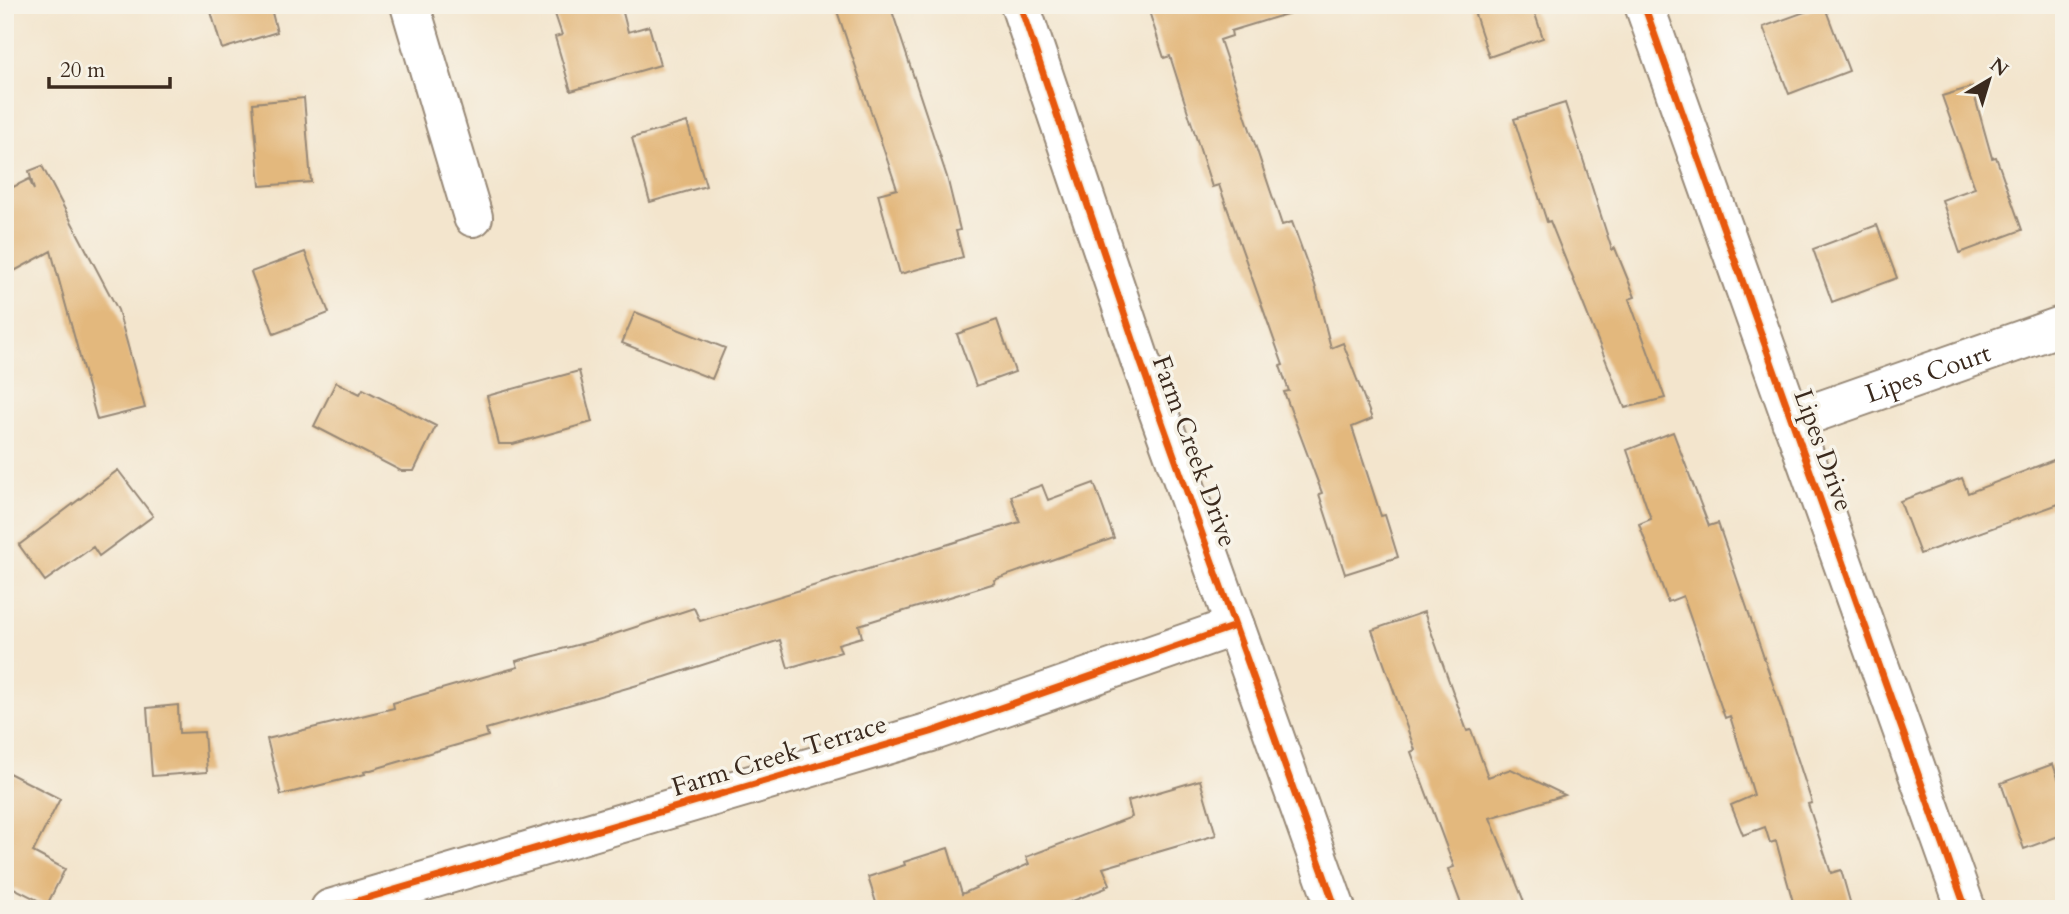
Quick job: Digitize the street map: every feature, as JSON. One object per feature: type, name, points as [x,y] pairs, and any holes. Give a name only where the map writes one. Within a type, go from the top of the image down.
[{"type":"street","points":[[411,5],[473,217]]},
{"type":"street","name":"Farm Creek Drive","points":[[1020,5],[1146,376],[1336,909]]},
{"type":"street","name":"Lipes Drive","points":[[1644,5],[1966,909]]},
{"type":"street","name":"Lipes Court","points":[[1791,421],[2064,325]]},
{"type":"street","name":"Farm Creek Terrace","points":[[330,909],[931,732],[1235,626]]},
{"type":"building","points":[[209,5],[270,5],[277,32],[222,49]]},
{"type":"building","points":[[574,5],[621,5],[628,32],[649,26],[660,65],[571,91],[555,37],[562,35],[554,11]]},
{"type":"building","points":[[835,5],[890,5],[947,177],[960,230],[956,231],[963,257],[900,274],[878,194],[897,189]]},
{"type":"building","points":[[1147,5],[1289,5],[1290,13],[1231,31],[1232,36],[1220,40],[1282,225],[1292,222],[1315,285],[1331,348],[1343,343],[1372,419],[1352,427],[1381,516],[1385,515],[1398,557],[1345,574],[1319,494],[1322,493],[1284,392],[1289,391],[1280,366],[1283,365],[1219,185],[1212,187],[1170,56],[1164,58]]},
{"type":"building","points":[[1472,5],[1532,5],[1543,38],[1489,57]]},
{"type":"building","points":[[1824,5],[1849,71],[1789,94],[1763,27]]},
{"type":"building","points":[[1972,87],[1992,158],[1996,157],[2022,230],[1960,253],[1942,200],[1975,188],[1942,96]]},
{"type":"building","points":[[304,98],[311,182],[260,186],[253,103]]},
{"type":"building","points":[[1565,103],[1612,250],[1615,248],[1635,297],[1629,299],[1665,398],[1625,408],[1550,221],[1547,222],[1514,119]]},
{"type":"building","points":[[687,122],[706,186],[650,202],[632,138]]},
{"type":"building","points":[[42,166],[118,310],[145,408],[97,420],[51,251],[5,276],[5,191],[29,179],[34,190],[29,171]]},
{"type":"building","points":[[1877,225],[1897,278],[1832,302],[1813,249]]},
{"type":"building","points":[[305,252],[329,313],[274,334],[251,272]]},
{"type":"building","points":[[635,312],[725,348],[712,379],[622,343]]},
{"type":"building","points":[[997,320],[1015,372],[976,386],[957,334]]},
{"type":"building","points":[[579,371],[592,422],[513,444],[499,444],[487,396]]},
{"type":"building","points":[[336,382],[360,394],[363,389],[436,426],[414,471],[401,471],[314,426]]},
{"type":"building","points":[[1673,432],[1709,526],[1718,523],[1812,803],[1808,804],[1831,873],[1841,870],[1852,909],[1795,909],[1776,841],[1770,843],[1765,827],[1743,835],[1731,805],[1754,795],[1730,716],[1725,718],[1683,596],[1668,602],[1639,524],[1651,519],[1627,450]]},
{"type":"building","points":[[2064,456],[2064,502],[1920,554],[1900,501],[1962,478],[1968,493]]},
{"type":"building","points":[[118,470],[153,516],[99,556],[93,547],[45,581],[19,545]]},
{"type":"building","points":[[1094,483],[1114,538],[994,580],[995,583],[859,625],[862,637],[838,644],[841,652],[788,668],[780,640],[486,729],[488,736],[364,772],[365,774],[281,795],[267,739],[394,708],[393,703],[518,667],[516,661],[596,640],[694,608],[700,621],[1020,522],[1011,496],[1042,485],[1048,500]]},
{"type":"building","points":[[1424,612],[1467,731],[1471,730],[1488,777],[1511,769],[1565,795],[1490,818],[1527,909],[1463,909],[1448,869],[1454,867],[1411,752],[1415,750],[1372,630]]},
{"type":"building","points":[[178,705],[179,733],[204,732],[207,772],[152,776],[147,708]]},
{"type":"building","points":[[2053,764],[2064,795],[2064,834],[2024,849],[2001,783]]},
{"type":"building","points":[[5,771],[60,799],[33,852],[65,869],[47,905],[14,888],[5,906]]},
{"type":"building","points":[[1200,780],[1216,835],[1103,868],[1110,884],[1105,886],[1106,888],[1052,909],[878,909],[868,877],[905,865],[904,862],[948,848],[962,894],[1029,864],[1026,857],[1132,817],[1128,801]]},
{"type":"cycle path","points":[[1020,5],[1141,363],[1336,909]]},
{"type":"cycle path","points":[[1644,5],[1966,909]]},
{"type":"cycle path","points":[[330,909],[931,732],[1235,626]]}]
